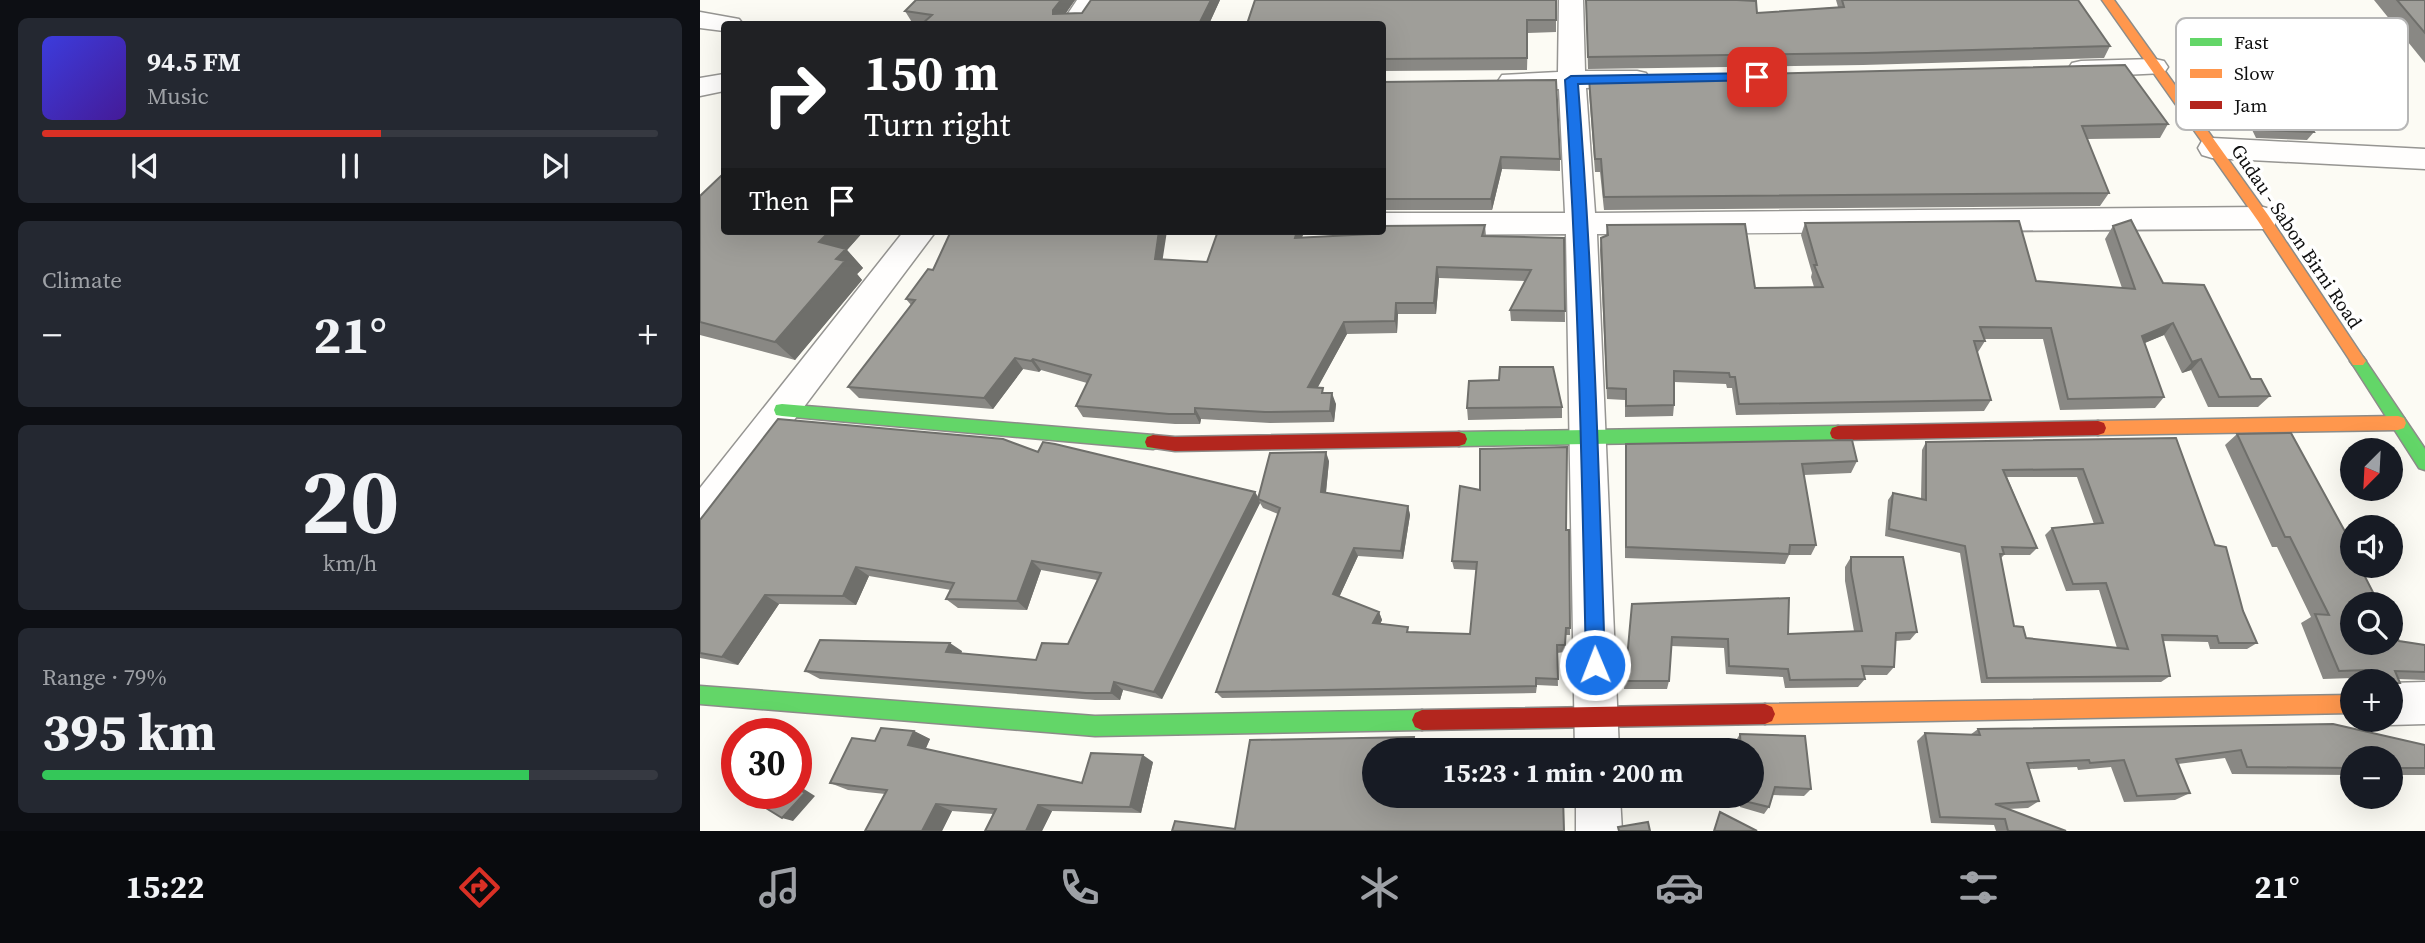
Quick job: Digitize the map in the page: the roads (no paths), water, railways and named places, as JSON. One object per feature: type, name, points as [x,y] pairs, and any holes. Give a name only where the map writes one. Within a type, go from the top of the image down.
[{"type":"street","points":[[1075,21],[1090,0]]},
{"type":"street","points":[[1571,0],[1571,80],[1582,223],[1591,435],[1597,734]]},
{"type":"street","name":"Gudau - Sabon Birni Road","points":[[2108,0],[2176,97]]},
{"type":"street","points":[[700,20],[721,23]]},
{"type":"street","points":[[2057,70],[2155,67]]},
{"type":"street","points":[[1490,81],[1669,79]]},
{"type":"street","points":[[700,87],[721,84]]},
{"type":"street","name":"Gudau - Sabon Birni Road","points":[[2199,130],[2263,218],[2425,463]]},
{"type":"street","points":[[2212,148],[2425,159]]},
{"type":"street","points":[[1386,223],[2263,218]]},
{"type":"street","points":[[700,516],[918,235]]},
{"type":"street","points":[[782,410],[1175,444],[2398,423]]},
{"type":"street","points":[[700,695],[1095,726],[1597,734],[2340,705]]},
{"type":"street","points":[[2403,704],[2425,703]]},
{"type":"street","points":[[1598,808],[1599,831]]}]
